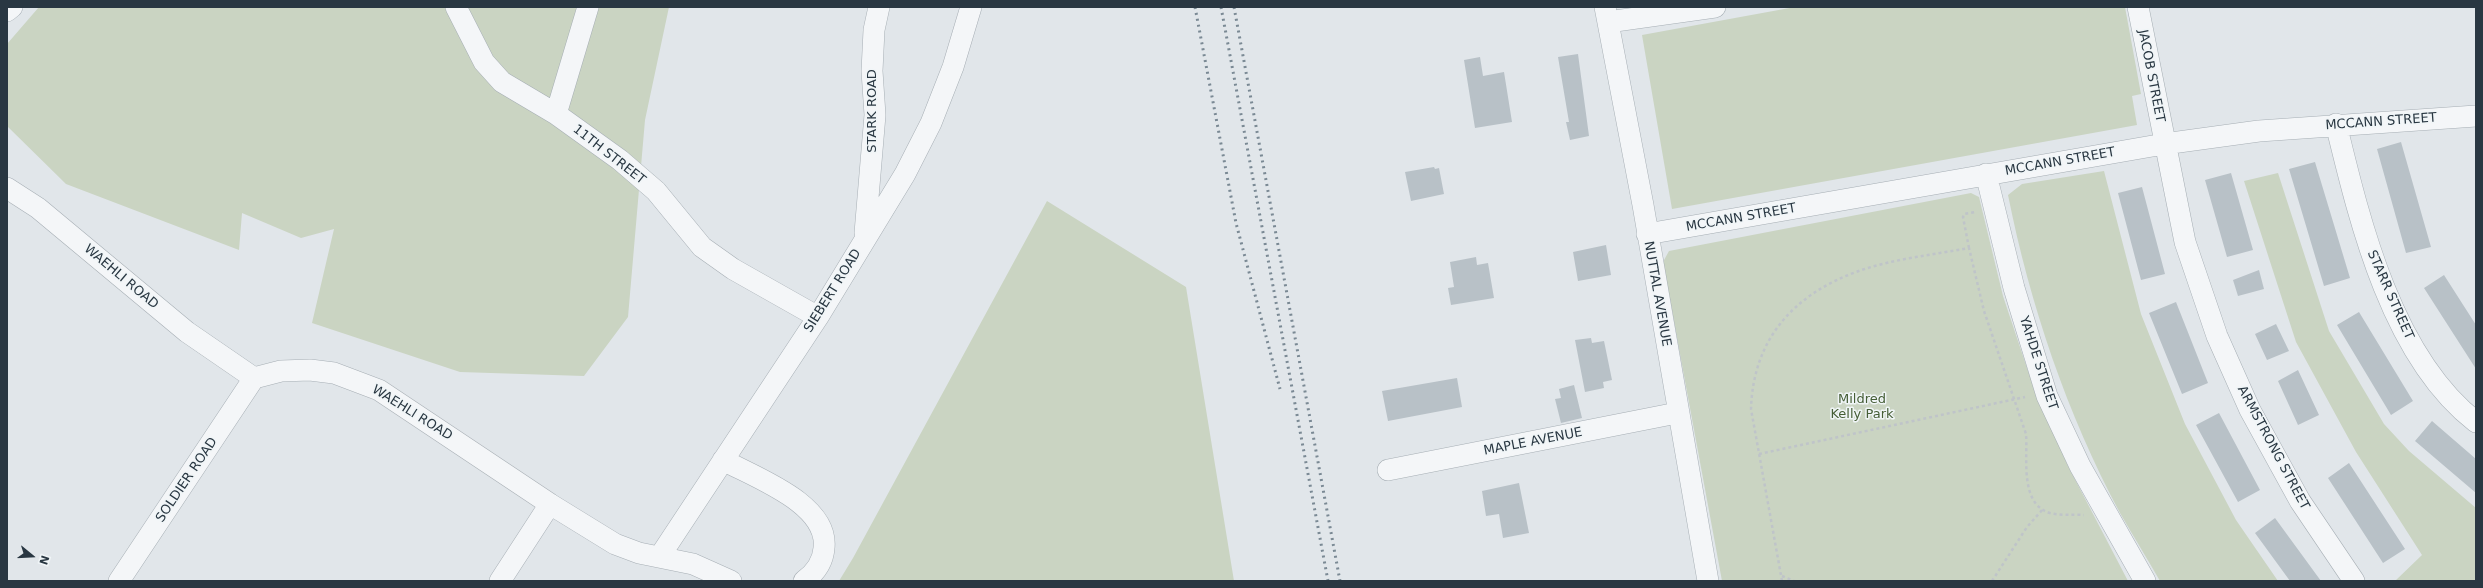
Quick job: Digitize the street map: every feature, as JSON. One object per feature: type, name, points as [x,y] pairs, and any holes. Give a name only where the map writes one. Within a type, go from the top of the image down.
[{"type":"street","points":[[7,11],[12,7]]},
{"type":"street","name":"11TH STREET","points":[[456,7],[484,62],[502,82],[556,114],[620,160],[656,191],[702,247],[733,269],[818,317]]},
{"type":"street","points":[[556,114],[588,7]]},
{"type":"street","name":"STARK ROAD","points":[[865,240],[875,115],[872,72],[874,30],[879,7]]},
{"type":"street","name":"SIEBERT ROAD","points":[[660,556],[818,317],[904,174],[931,123],[953,67],[972,7]]},
{"type":"street","points":[[1606,15],[1714,7]]},
{"type":"street","name":"JACOB STREET","points":[[2138,7],[2164,144]]},
{"type":"street","name":"NUTTAL AVENUE","points":[[1606,15],[1647,234],[1677,413],[1708,581]]},
{"type":"street","name":"MCCANN STREET","points":[[1647,234],[2164,144],[2259,131],[2336,124],[2476,116]]},
{"type":"street","name":"STARR STREET","points":[[2336,124],[2356,208],[2380,277],[2407,334],[2435,382],[2476,422]]},
{"type":"street","name":"ARMSTRONG STREET","points":[[2164,144],[2185,242],[2220,343],[2250,410],[2300,501],[2354,581]]},
{"type":"street","name":"YAHDE STREET","points":[[1986,174],[2014,288],[2046,392],[2080,466],[2145,581]]},
{"type":"street","name":"WAEHLI ROAD","points":[[7,188],[38,208],[187,332],[254,378],[281,371],[310,370],[334,373],[379,390],[550,504],[615,544],[639,553],[660,556],[693,564],[731,581]]},
{"type":"street","name":"SOLDIER ROAD","points":[[119,581],[254,378]]},
{"type":"street","name":"MAPLE AVENUE","points":[[1388,470],[1677,413]]},
{"type":"street","points":[[723,460],[797,500],[818,521],[822,527],[825,543],[823,559],[811,576],[804,581]]},
{"type":"street","points":[[500,581],[550,504]]},
{"type":"path","points":[[1995,208],[1964,214],[1969,248],[1984,311],[2026,434],[2028,453],[2025,472],[2028,487],[2034,500],[2043,509],[2060,515],[2088,515]]},
{"type":"path","points":[[1782,581],[1751,409],[1752,385],[1755,372],[1768,341],[1780,324],[1798,304],[1824,286],[1857,272],[1969,248]]},
{"type":"path","points":[[1758,454],[2046,392]]},
{"type":"path","points":[[1992,581],[2027,527],[2043,509]]},
{"type":"path","points":[[1781,576],[1794,581]]},
{"type":"green space","points":[[39,7],[669,7],[645,120],[628,317],[584,376],[460,372],[312,323],[334,229],[301,238],[242,213],[239,250],[66,184],[7,126],[7,44]]},
{"type":"green space","points":[[1795,7],[2125,7],[2141,94],[2132,96],[2137,125],[1672,209],[1642,35]]},
{"type":"green space","points":[[2104,171],[2141,314],[2185,424],[2236,520],[2278,581],[2160,581],[2120,513],[2083,437],[2052,358],[2039,318],[2027,277],[2008,195],[2022,184]]},
{"type":"green space","points":[[2278,173],[2329,331],[2384,424],[2409,451],[2476,508],[2476,581],[2395,581],[2422,555],[2356,452],[2296,342],[2244,181]]},
{"type":"green space","name":"Mildred Kelly Park","points":[[1971,193],[1979,197],[2003,296],[2028,371],[2068,466],[2128,581],[1722,581],[1663,262],[1669,251]]},
{"type":"green space","points":[[1047,201],[1186,287],[1234,581],[839,581],[853,558]]},
{"type":"building","points":[[1578,54],[1589,136],[1570,140],[1566,122],[1569,122],[1558,57]]},
{"type":"building","points":[[1480,57],[1483,76],[1504,72],[1512,122],[1475,128],[1464,60]]},
{"type":"building","points":[[2401,142],[2431,247],[2406,253],[2377,149]]},
{"type":"building","points":[[2315,162],[2350,278],[2324,286],[2289,169]]},
{"type":"building","points":[[1434,167],[1435,169],[1439,168],[1444,194],[1411,201],[1405,172]]},
{"type":"building","points":[[2231,173],[2253,250],[2227,257],[2205,180]]},
{"type":"building","points":[[2142,187],[2165,274],[2141,280],[2118,193]]},
{"type":"building","points":[[1606,245],[1611,275],[1578,281],[1573,252]]},
{"type":"building","points":[[1476,257],[1477,265],[1488,263],[1494,298],[1451,305],[1448,288],[1454,287],[1450,262]]},
{"type":"building","points":[[2259,270],[2264,289],[2238,296],[2233,280]]},
{"type":"building","points":[[2444,275],[2476,325],[2476,369],[2424,288]]},
{"type":"building","points":[[2176,302],[2208,383],[2182,394],[2149,313]]},
{"type":"building","points":[[2359,312],[2413,401],[2391,415],[2337,325]]},
{"type":"building","points":[[2276,324],[2289,351],[2267,360],[2255,334]]},
{"type":"building","points":[[1591,338],[1592,343],[1604,341],[1612,380],[1603,382],[1604,388],[1585,392],[1575,340]]},
{"type":"building","points":[[2298,370],[2319,415],[2298,425],[2278,381]]},
{"type":"building","points":[[1457,378],[1462,407],[1388,421],[1382,391]]},
{"type":"building","points":[[1574,385],[1582,418],[1561,423],[1555,399],[1561,398],[1559,389]]},
{"type":"building","points":[[2219,413],[2260,490],[2238,502],[2196,425]]},
{"type":"building","points":[[2432,421],[2476,459],[2476,493],[2415,441]]},
{"type":"building","points":[[2349,463],[2405,549],[2383,563],[2328,478]]},
{"type":"building","points":[[1519,483],[1529,533],[1503,538],[1499,514],[1486,516],[1482,491]]},
{"type":"building","points":[[2275,518],[2321,581],[2290,581],[2255,533]]},
{"type":"railway","points":[[1195,7],[1236,223],[1280,389]]},
{"type":"railway","points":[[1221,7],[1328,581]]},
{"type":"railway","points":[[1234,7],[1340,581]]}]
